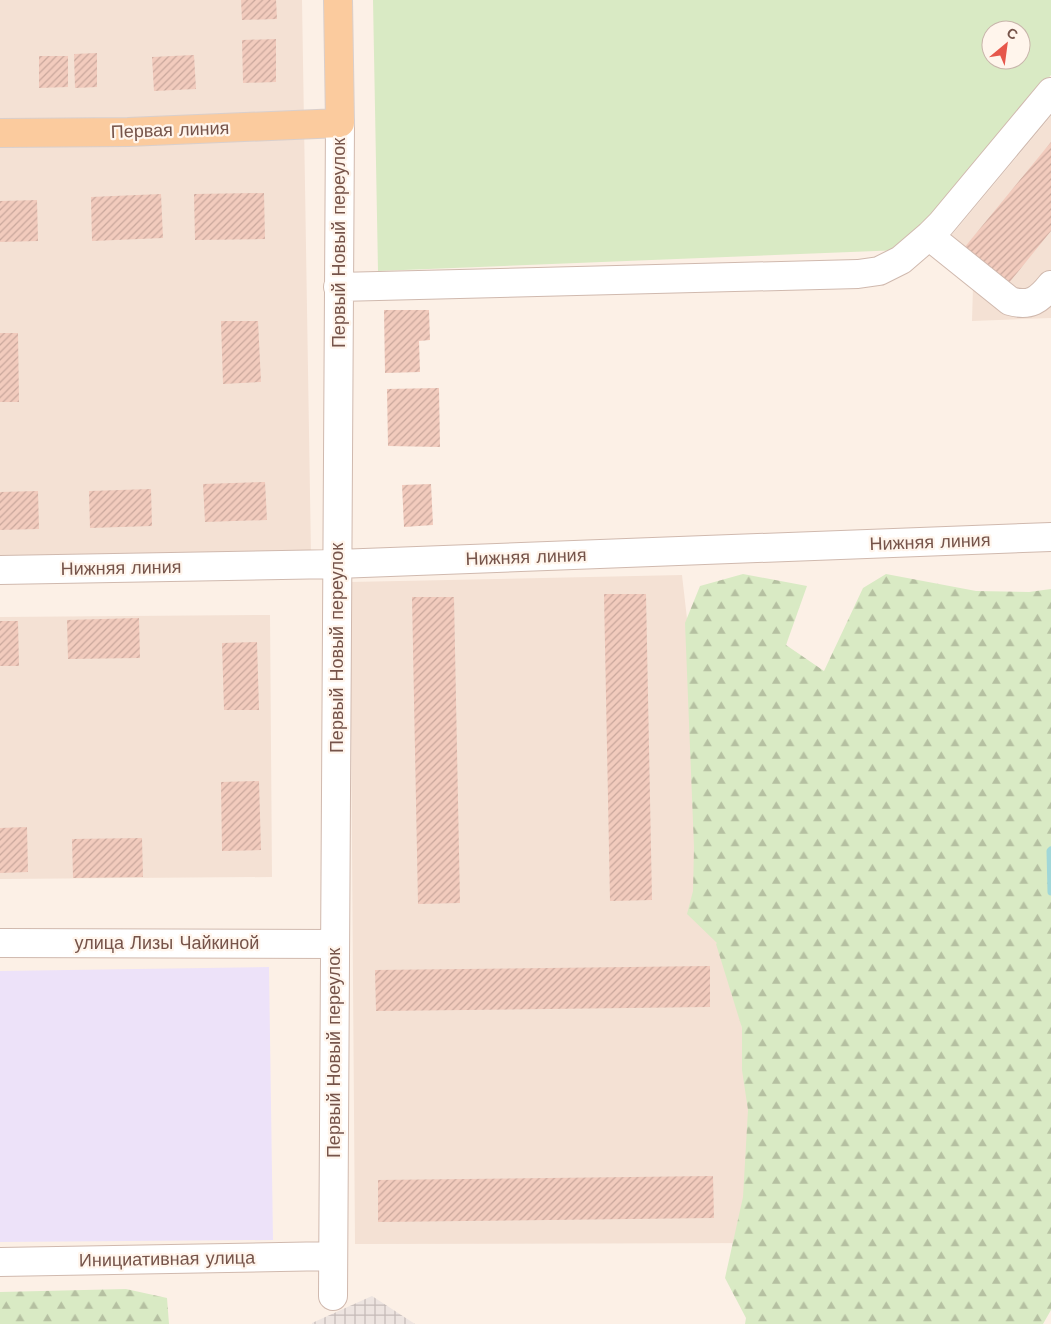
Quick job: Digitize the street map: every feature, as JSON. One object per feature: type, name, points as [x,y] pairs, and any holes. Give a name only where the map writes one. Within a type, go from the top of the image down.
[{"type":"main road","name":"Первый Новый переулок","points":[[338,0],[340,122]]},
{"type":"main road","name":"Первая линия","points":[[0,133],[128,132],[340,122]]},
{"type":"street","points":[[338,287],[858,274],[879,271],[901,260],[941,224],[1051,92]]},
{"type":"street","name":"Первый Новый переулок","points":[[333,1296],[340,122]]},
{"type":"street","points":[[929,236],[1010,300],[1018,303],[1035,301],[1051,285]]},
{"type":"street","name":"Нижняя линия","points":[[0,570],[337,564],[1051,537]]},
{"type":"street","name":"улица Лизы Чайкиной","points":[[0,942],[335,944]]},
{"type":"street","name":"Инициативная улица","points":[[0,1262],[333,1256]]},
{"type":"shaded area","points":[[0,0],[302,0],[311,555],[0,559]]},
{"type":"shaded area","points":[[1051,116],[1051,318],[972,321],[973,286],[935,255]]},
{"type":"shaded area","points":[[682,575],[723,933],[785,1243],[355,1244],[350,582]]},
{"type":"shaded area","points":[[270,615],[272,877],[0,879],[0,617]]},
{"type":"shaded area","points":[[269,967],[273,1240],[0,1242],[0,971]]},
{"type":"shaded area","points":[[372,1296],[415,1324],[312,1324],[312,1323]]},
{"type":"green space","points":[[373,0],[1051,0],[1051,75],[901,250],[378,271]]},
{"type":"green space","points":[[743,574],[807,586],[786,645],[824,671],[863,588],[886,574],[976,591],[1029,592],[1051,589],[1051,1310],[1043,1324],[745,1324],[746,1318],[725,1278],[743,1197],[748,1110],[742,1070],[742,1028],[717,943],[687,914],[693,891],[694,847],[685,623],[700,586]]},
{"type":"green space","points":[[126,1289],[167,1298],[169,1324],[0,1324],[0,1292]]},
{"type":"building","points":[[241,0],[276,0],[277,19],[242,20]]},
{"type":"building","points":[[276,39],[276,82],[243,83],[242,40]]},
{"type":"building","points":[[97,53],[97,87],[75,88],[74,54]]},
{"type":"building","points":[[194,55],[196,89],[154,91],[152,57]]},
{"type":"building","points":[[39,56],[68,56],[68,87],[39,88]]},
{"type":"building","points":[[1051,142],[1051,231],[1008,284],[964,248]]},
{"type":"building","points":[[264,193],[265,239],[195,240],[194,194]]},
{"type":"building","points":[[161,194],[163,238],[92,241],[91,197]]},
{"type":"building","points":[[37,200],[38,241],[0,242],[0,201]]},
{"type":"building","points":[[384,310],[429,310],[430,340],[419,341],[420,372],[385,373]]},
{"type":"building","points":[[221,321],[258,321],[261,382],[223,384]]},
{"type":"building","points":[[0,333],[18,333],[19,402],[0,402]]},
{"type":"building","points":[[439,388],[440,447],[388,446],[387,389]]},
{"type":"building","points":[[265,482],[267,520],[205,522],[203,484]]},
{"type":"building","points":[[431,484],[433,525],[404,527],[402,485]]},
{"type":"building","points":[[151,489],[152,526],[90,528],[89,491]]},
{"type":"building","points":[[38,491],[39,529],[0,530],[0,492]]},
{"type":"building","points":[[604,594],[646,594],[652,900],[610,901]]},
{"type":"building","points":[[412,597],[454,597],[460,903],[418,904]]},
{"type":"building","points":[[139,618],[140,658],[68,659],[67,620]]},
{"type":"building","points":[[0,621],[18,621],[19,666],[0,666]]},
{"type":"building","points":[[257,642],[259,710],[224,710],[222,643]]},
{"type":"building","points":[[259,781],[261,850],[222,851],[221,782]]},
{"type":"building","points":[[27,827],[28,872],[0,873],[0,828]]},
{"type":"building","points":[[142,838],[143,877],[73,878],[72,839]]},
{"type":"building","points":[[710,966],[710,1007],[376,1011],[375,970]]},
{"type":"building","points":[[713,1176],[714,1218],[378,1222],[378,1180]]},
{"type":"waterway","points":[[1051,850],[1051,892]]}]
